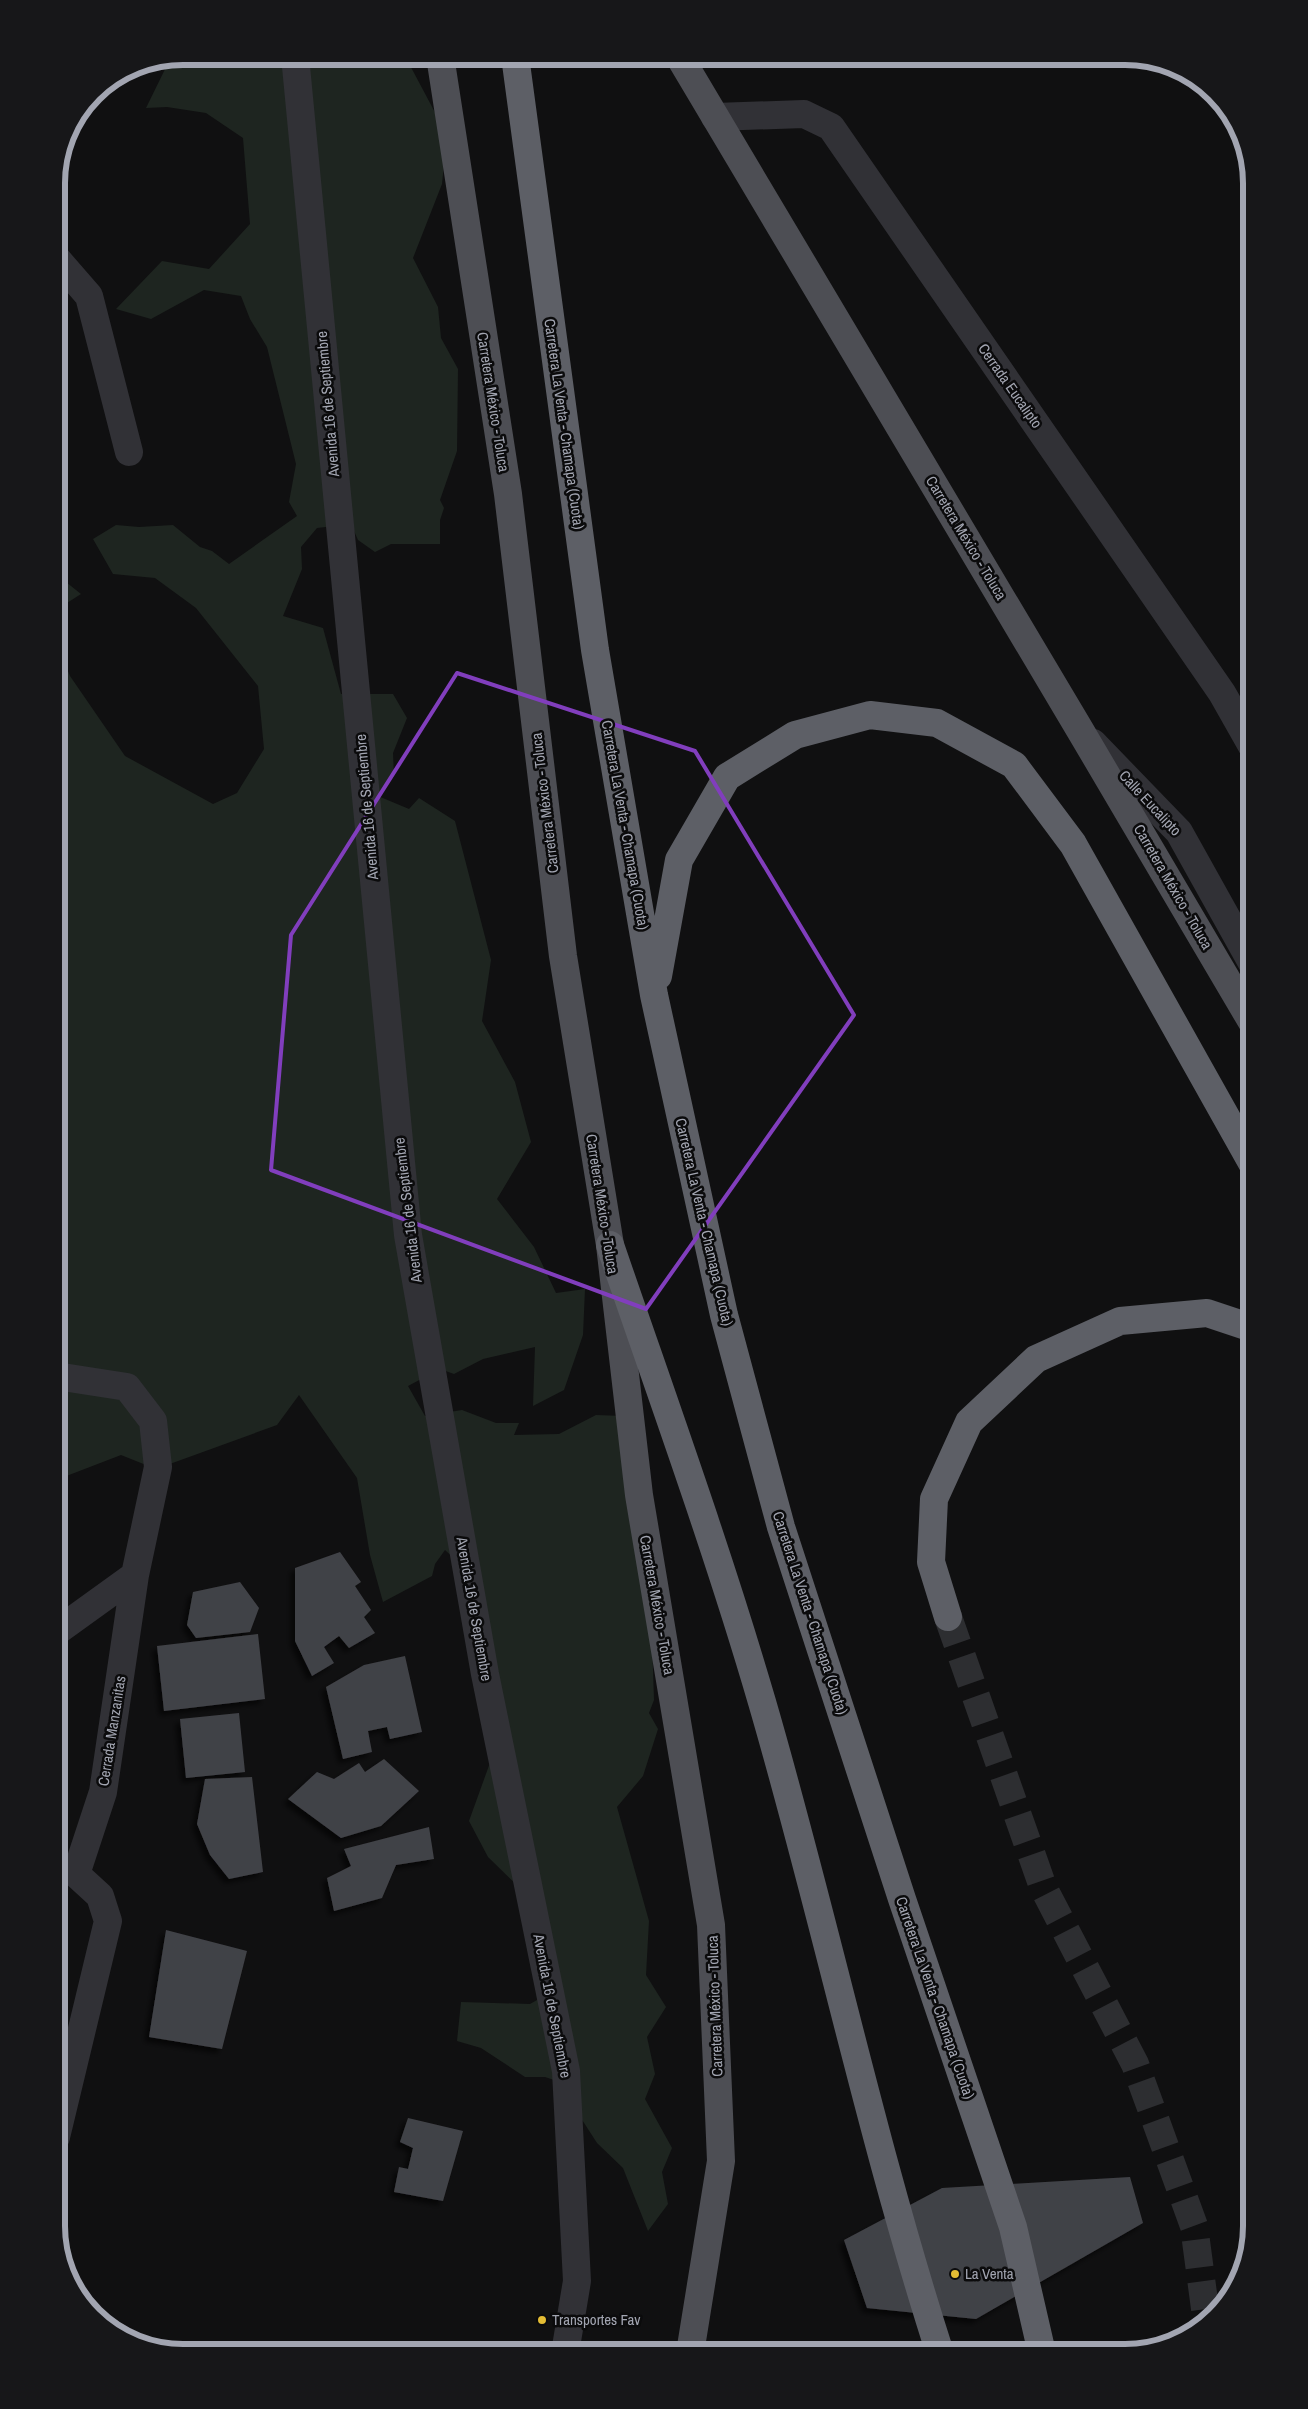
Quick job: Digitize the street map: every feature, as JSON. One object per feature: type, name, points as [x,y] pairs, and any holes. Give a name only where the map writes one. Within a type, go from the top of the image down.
[{"type":"highway","name":"Carretera La Venta - Chamapa (Cuota)","points":[[516,65],[595,650],[654,995],[724,1315],[781,1527],[902,1900],[1013,2227],[1040,2344]]},
{"type":"highway","points":[[654,995],[679,860],[727,777],[795,735],[870,715],[937,724],[1014,765],[1073,844],[1243,1147]]},
{"type":"highway","points":[[610,1245],[697,1498],[762,1701],[814,1889],[909,2256],[937,2344]]},
{"type":"highway","points":[[948,1617],[931,1562],[934,1499],[969,1422],[1036,1359],[1120,1321],[1207,1313],[1243,1325]]},
{"type":"main road","name":"Carretera México - Toluca","points":[[441,65],[508,494],[563,956],[610,1245],[639,1495],[711,1925],[721,2161],[691,2344]]},
{"type":"main road","name":"Carretera México - Toluca","points":[[683,65],[1243,1007]]},
{"type":"street","name":"Avenida 16 de Septiembre","points":[[296,65],[408,1235],[485,1674],[566,2071],[577,2281],[566,2344]]},
{"type":"street","name":"Cerrada Eucalipto","points":[[715,117],[804,114],[831,126],[1222,692],[1243,730]]},
{"type":"street","points":[[65,268],[89,296],[129,452]]},
{"type":"street","name":"Calle Eucalipto","points":[[1080,730],[1179,832],[1243,947]]},
{"type":"street","name":"Cerrada Manzanitas","points":[[65,1377],[127,1387],[153,1421],[158,1467],[135,1575],[103,1792],[66,1872],[100,1896],[108,1921],[65,2096]]},
{"type":"street","points":[[65,1626],[135,1575]]},
{"type":"highlighted area","points":[[457,673],[695,751],[854,1015],[646,1309],[271,1170],[291,935]]},
{"type":"shaded area","points":[[410,65],[447,135],[442,184],[413,258],[438,307],[441,338],[458,369],[457,451],[440,500],[444,508],[440,520],[440,544],[391,544],[375,552],[358,540],[351,524],[317,528],[301,547],[302,569],[283,616],[323,628],[341,694],[393,694],[407,718],[393,753],[394,776],[378,796],[409,809],[419,798],[455,821],[491,960],[482,1021],[515,1082],[531,1142],[497,1199],[534,1247],[556,1293],[585,1289],[583,1335],[564,1390],[533,1406],[535,1347],[483,1359],[454,1374],[440,1369],[408,1386],[425,1416],[462,1410],[496,1423],[519,1423],[514,1435],[559,1434],[596,1415],[623,1416],[652,1640],[654,1700],[649,1713],[658,1729],[643,1776],[617,1807],[649,1921],[646,1975],[666,2007],[647,2037],[655,2074],[645,2099],[672,2148],[662,2172],[668,2204],[648,2231],[623,2168],[597,2143],[557,2081],[545,2077],[525,2077],[481,2048],[457,2041],[461,2002],[530,2004],[537,2000],[530,1898],[488,1857],[469,1821],[491,1760],[471,1574],[445,1550],[435,1564],[432,1576],[383,1602],[370,1555],[357,1478],[299,1395],[277,1425],[156,1469],[121,1455],[65,1477],[65,664],[70,676],[125,756],[213,804],[237,793],[264,749],[258,686],[196,608],[155,578],[113,574],[93,539],[116,525],[139,527],[173,525],[200,547],[212,551],[229,564],[297,516],[289,502],[296,464],[267,347],[250,319],[241,296],[204,290],[151,319],[116,309],[162,261],[209,269],[250,224],[243,138],[206,113],[167,107],[146,108],[167,66]]},
{"type":"shaded area","points":[[65,582],[66,582],[81,594],[65,604]]},
{"type":"building","points":[[340,1552],[361,1582],[355,1586],[371,1610],[364,1617],[375,1633],[349,1648],[339,1636],[324,1647],[334,1663],[312,1676],[295,1641],[295,1568]]},
{"type":"building","points":[[240,1582],[259,1608],[250,1632],[196,1638],[187,1625],[193,1592]]},
{"type":"building","points":[[258,1634],[265,1699],[164,1711],[157,1646]]},
{"type":"building","points":[[405,1656],[422,1732],[390,1739],[387,1727],[368,1731],[372,1752],[343,1759],[326,1687],[364,1665]]},
{"type":"building","points":[[239,1713],[245,1772],[186,1778],[180,1719]]},
{"type":"building","points":[[384,1759],[419,1791],[381,1826],[341,1838],[288,1799],[317,1772],[334,1779],[359,1763],[365,1772]]},
{"type":"building","points":[[252,1777],[263,1872],[229,1879],[210,1855],[197,1824],[205,1779]]},
{"type":"building","points":[[429,1827],[434,1859],[396,1865],[382,1898],[334,1911],[327,1878],[351,1866],[344,1849]]},
{"type":"building","points":[[166,1930],[247,1951],[222,2049],[149,2037]]},
{"type":"building","points":[[408,2118],[463,2131],[443,2201],[394,2192],[399,2167],[408,2169],[413,2148],[400,2142]]},
{"type":"building","name":"La Venta","points":[[1130,2177],[1143,2223],[976,2319],[867,2308],[844,2240],[942,2188]]},
{"type":"tunnel","points":[[948,1617],[1043,1887],[1135,2064],[1194,2226],[1205,2312]]},
{"type":"place","name":"La Venta","points":[[955,2274]]},
{"type":"place","name":"Transportes Fav","points":[[542,2320]]}]
